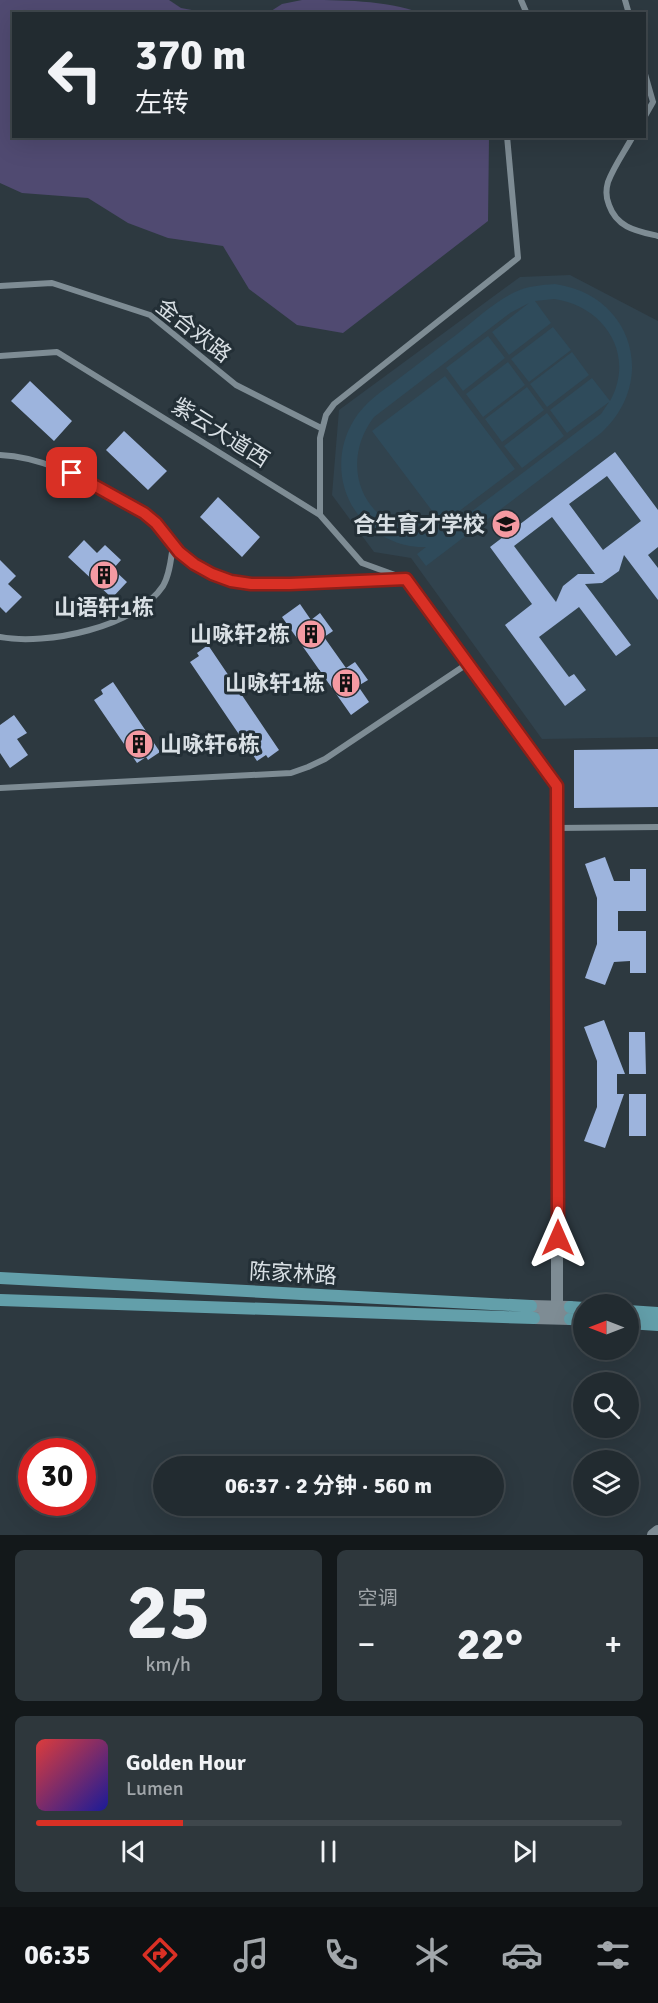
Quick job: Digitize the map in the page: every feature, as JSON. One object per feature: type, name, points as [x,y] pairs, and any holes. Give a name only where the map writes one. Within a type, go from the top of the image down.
[{"type":"main road","name":"陈家林路","points":[[0,1278],[532,1312]]},
{"type":"main road","name":"陈家林路","points":[[0,1300],[532,1312]]},
{"type":"main road","name":"陈家林路","points":[[564,1313],[573,1311]]},
{"type":"main road","points":[[639,1312],[658,1313]]},
{"type":"main road","name":"陈家林路","points":[[564,1313],[573,1316]]},
{"type":"main road","points":[[639,1324],[658,1325]]},
{"type":"street","points":[[406,579],[557,786],[564,1313]]},
{"type":"street","name":"陈家林路","points":[[532,1312],[564,1313]]},
{"type":"street","points":[[653,1535],[658,1531]]},
{"type":"lane","points":[[646,82],[656,103],[646,115]]},
{"type":"lane","points":[[320,515],[321,428],[334,404],[518,258],[507,138]]},
{"type":"lane","points":[[632,138],[608,184],[607,199],[612,213],[622,225],[658,236]]},
{"type":"lane","name":"金合欢路","points":[[0,286],[52,283],[150,315],[236,386],[321,428]]},
{"type":"lane","name":"紫云大道西","points":[[0,356],[57,352],[320,515],[362,563],[406,579]]},
{"type":"lane","points":[[0,455],[43,462],[72,473],[144,513],[194,564],[231,581],[251,584],[406,579]]},
{"type":"lane","points":[[0,637],[42,639],[77,634],[121,617],[155,596],[164,583],[173,545]]},
{"type":"lane","points":[[0,788],[291,773],[325,759],[467,664]]},
{"type":"lane","points":[[557,828],[658,828]]},
{"type":"shaded area","points":[[0,0],[169,0],[181,8],[203,12],[12,12],[12,138],[489,138],[488,221],[343,333],[297,325],[249,289],[223,246],[168,238],[128,223],[88,198],[22,193],[0,183]]},
{"type":"shaded area","points":[[302,0],[347,1],[393,5],[418,12],[270,12],[282,4]]},
{"type":"shaded area","name":"合生育才学校","points":[[570,275],[658,321],[658,737],[542,739],[411,558],[374,552],[332,495],[339,410],[520,277]]},
{"type":"shaded area","points":[[555,284],[582,291],[603,305],[619,322],[629,343],[632,366],[629,389],[619,412],[601,433],[426,566],[417,554],[426,547],[408,546],[382,536],[361,518],[353,507],[347,496],[341,470],[348,432],[358,414],[374,398],[492,306],[520,290]],"holes":[[[554,299],[572,303],[588,311],[601,322],[610,335],[617,350],[619,366],[617,383],[610,401],[592,378],[550,410],[567,433],[609,402],[601,414],[455,524],[429,531],[406,529],[386,519],[370,505],[360,486],[357,464],[361,440],[374,417],[510,313],[529,303],[492,332],[509,355],[551,323],[535,301]]]},
{"type":"shaded area","points":[[553,327],[571,350],[529,382],[511,359]]},
{"type":"shaded area","points":[[488,336],[505,358],[463,391],[446,368]]},
{"type":"shaded area","points":[[572,352],[589,375],[547,407],[530,384]]},
{"type":"shaded area","points":[[508,362],[525,385],[483,417],[466,394]]},
{"type":"shaded area","points":[[445,376],[515,469],[442,524],[372,431]]},
{"type":"shaded area","points":[[527,387],[544,410],[502,442],[485,419]]},
{"type":"shaded area","points":[[547,413],[564,436],[522,468],[504,446]]},
{"type":"building","points":[[30,381],[72,421],[54,441],[11,401]]},
{"type":"building","points":[[124,431],[167,471],[148,490],[106,450]]},
{"type":"building","points":[[615,452],[658,510],[658,547],[648,555],[658,568],[658,600],[624,555],[619,571],[602,583],[585,584],[631,645],[616,656],[579,607],[539,637],[569,677],[574,674],[586,690],[565,706],[505,625],[532,604],[490,547]],"holes":[[[607,476],[641,521],[603,550],[569,504]],[[552,517],[595,574],[578,574],[563,586],[556,602],[514,546]]]},
{"type":"building","points":[[218,497],[260,537],[242,557],[200,517]]},
{"type":"building","name":"山语轩1栋","points":[[84,540],[97,553],[105,545],[121,560],[113,569],[127,582],[112,598],[68,557]]},
{"type":"building","points":[[0,560],[16,576],[8,584],[22,597],[6,613],[0,607]]},
{"type":"building","points":[[300,604],[311,620],[320,613],[333,631],[324,637],[346,668],[355,662],[368,680],[358,686],[369,702],[351,715],[282,617]]},
{"type":"building","points":[[208,645],[279,750],[268,758],[266,755],[257,761],[190,662],[199,656],[197,653]]},
{"type":"building","points":[[113,682],[160,752],[148,760],[146,757],[137,763],[94,700],[103,694],[101,690]]},
{"type":"building","points":[[14,715],[27,733],[17,739],[28,755],[10,768],[0,753],[0,725]]},
{"type":"building","points":[[658,749],[658,807],[574,808],[574,750]]},
{"type":"building","points":[[605,857],[614,881],[630,881],[630,869],[646,869],[646,911],[618,911],[618,931],[646,931],[646,973],[630,973],[630,961],[614,962],[605,985],[585,978],[597,944],[597,898],[585,864]]},
{"type":"building","points":[[604,1020],[625,1074],[617,1074],[617,1094],[624,1094],[605,1148],[584,1141],[597,1107],[597,1061],[584,1027]]},
{"type":"building","points":[[629,1032],[645,1032],[646,1074],[629,1074]]},
{"type":"building","points":[[629,1094],[646,1094],[646,1136],[629,1136]]},
{"type":"place","name":"合生育才学校","points":[[506,524]]},
{"type":"place","name":"山语轩1栋","points":[[104,575]]},
{"type":"place","name":"山咏轩2栋","points":[[311,634]]},
{"type":"place","name":"山咏轩1栋","points":[[346,683]]},
{"type":"place","name":"山咏轩6栋","points":[[139,744]]},
{"type":"route","points":[[72,473],[144,513],[156,523],[179,552],[194,564],[231,581],[251,584],[290,584],[406,579],[557,786],[558,1238]]}]
